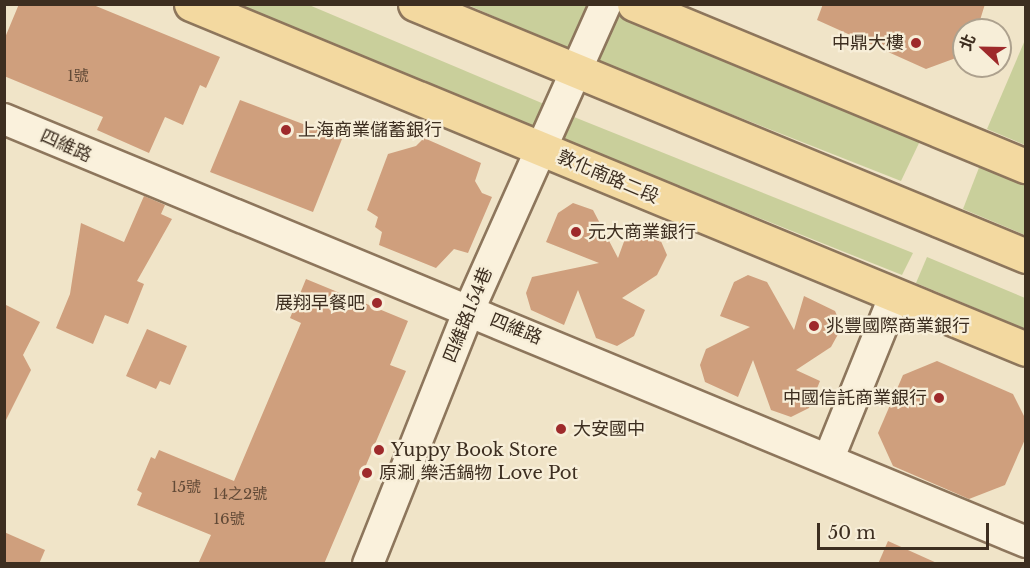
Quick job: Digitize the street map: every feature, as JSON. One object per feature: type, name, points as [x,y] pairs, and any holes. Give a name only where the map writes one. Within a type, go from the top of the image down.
[{"type":"main road","name":"敦化南路二段","points":[[191,4],[1026,349]]},
{"type":"main road","points":[[415,4],[1026,256]]},
{"type":"main road","points":[[634,4],[1026,166]]},
{"type":"street","name":"四維路154巷","points":[[368,564],[469,310],[606,4]]},
{"type":"street","name":"四維路","points":[[4,119],[828,458],[1026,542]]},
{"type":"street","points":[[828,458],[895,295]]},
{"type":"green space","points":[[233,5],[309,5],[544,104],[533,128]]},
{"type":"green space","points":[[468,5],[591,5],[575,52]]},
{"type":"green space","points":[[614,9],[920,141],[901,181],[596,61]]},
{"type":"green space","points":[[1025,40],[1026,145],[987,129],[1009,78],[1012,78],[1012,70]]},
{"type":"green space","points":[[574,117],[913,253],[902,275],[564,140]]},
{"type":"green space","points":[[980,165],[1025,184],[1025,235],[963,209]]},
{"type":"green space","points":[[927,257],[1025,298],[1025,329],[916,283]]},
{"type":"building","points":[[19,4],[91,4],[220,57],[206,88],[200,85],[183,125],[165,117],[149,153],[97,130],[103,117],[4,76],[4,40]]},
{"type":"building","name":"中鼎大樓","points":[[823,4],[985,4],[981,18],[952,18],[952,59],[926,69],[817,20]]},
{"type":"building","points":[[240,100],[342,139],[313,212],[210,172]]},
{"type":"building","points":[[424,138],[481,163],[475,181],[482,193],[492,197],[468,253],[454,249],[436,268],[379,245],[382,232],[375,227],[378,217],[367,210],[388,154],[416,146]]},
{"type":"building","points":[[144,196],[165,205],[161,214],[172,219],[137,281],[144,284],[128,324],[105,315],[93,344],[56,328],[70,294],[81,223],[124,242]]},
{"type":"building","points":[[573,203],[593,210],[618,258],[630,225],[660,239],[667,255],[657,275],[622,298],[645,310],[634,336],[617,346],[596,338],[578,290],[564,325],[531,310],[526,293],[532,277],[599,263],[546,242],[558,213]]},
{"type":"building","points":[[748,275],[767,282],[794,330],[804,296],[835,311],[842,327],[831,347],[796,370],[820,381],[809,408],[791,417],[771,410],[753,360],[738,397],[705,382],[700,365],[706,349],[750,327],[720,316],[734,282]]},
{"type":"building","points":[[306,279],[408,321],[390,365],[406,371],[324,564],[198,564],[211,535],[137,505],[142,493],[137,490],[151,457],[155,459],[159,450],[234,481],[301,323],[290,318]]},
{"type":"building","points":[[4,304],[40,322],[23,355],[31,370],[4,424]]},
{"type":"building","points":[[147,329],[187,346],[170,385],[160,381],[156,389],[126,376]]},
{"type":"building","points":[[937,361],[1013,394],[1026,420],[1026,437],[1005,485],[969,499],[893,466],[878,433],[903,375]]},
{"type":"building","points":[[4,532],[45,550],[39,564],[4,564]]},
{"type":"building","points":[[888,541],[939,564],[878,564]]},
{"type":"place","name":"中鼎大樓","points":[[916,43]]},
{"type":"place","name":"上海商業儲蓄銀行","points":[[286,130]]},
{"type":"place","name":"元大商業銀行","points":[[576,232]]},
{"type":"place","name":"展翔早餐吧","points":[[377,303]]},
{"type":"place","name":"兆豐國際商業銀行","points":[[814,326]]},
{"type":"place","name":"中國信託商業銀行","points":[[939,398]]},
{"type":"place","name":"大安國中","points":[[561,429]]},
{"type":"place","name":"Yuppy Book Store","points":[[379,450]]},
{"type":"place","name":"原涮 樂活鍋物 Love Pot","points":[[367,473]]}]
